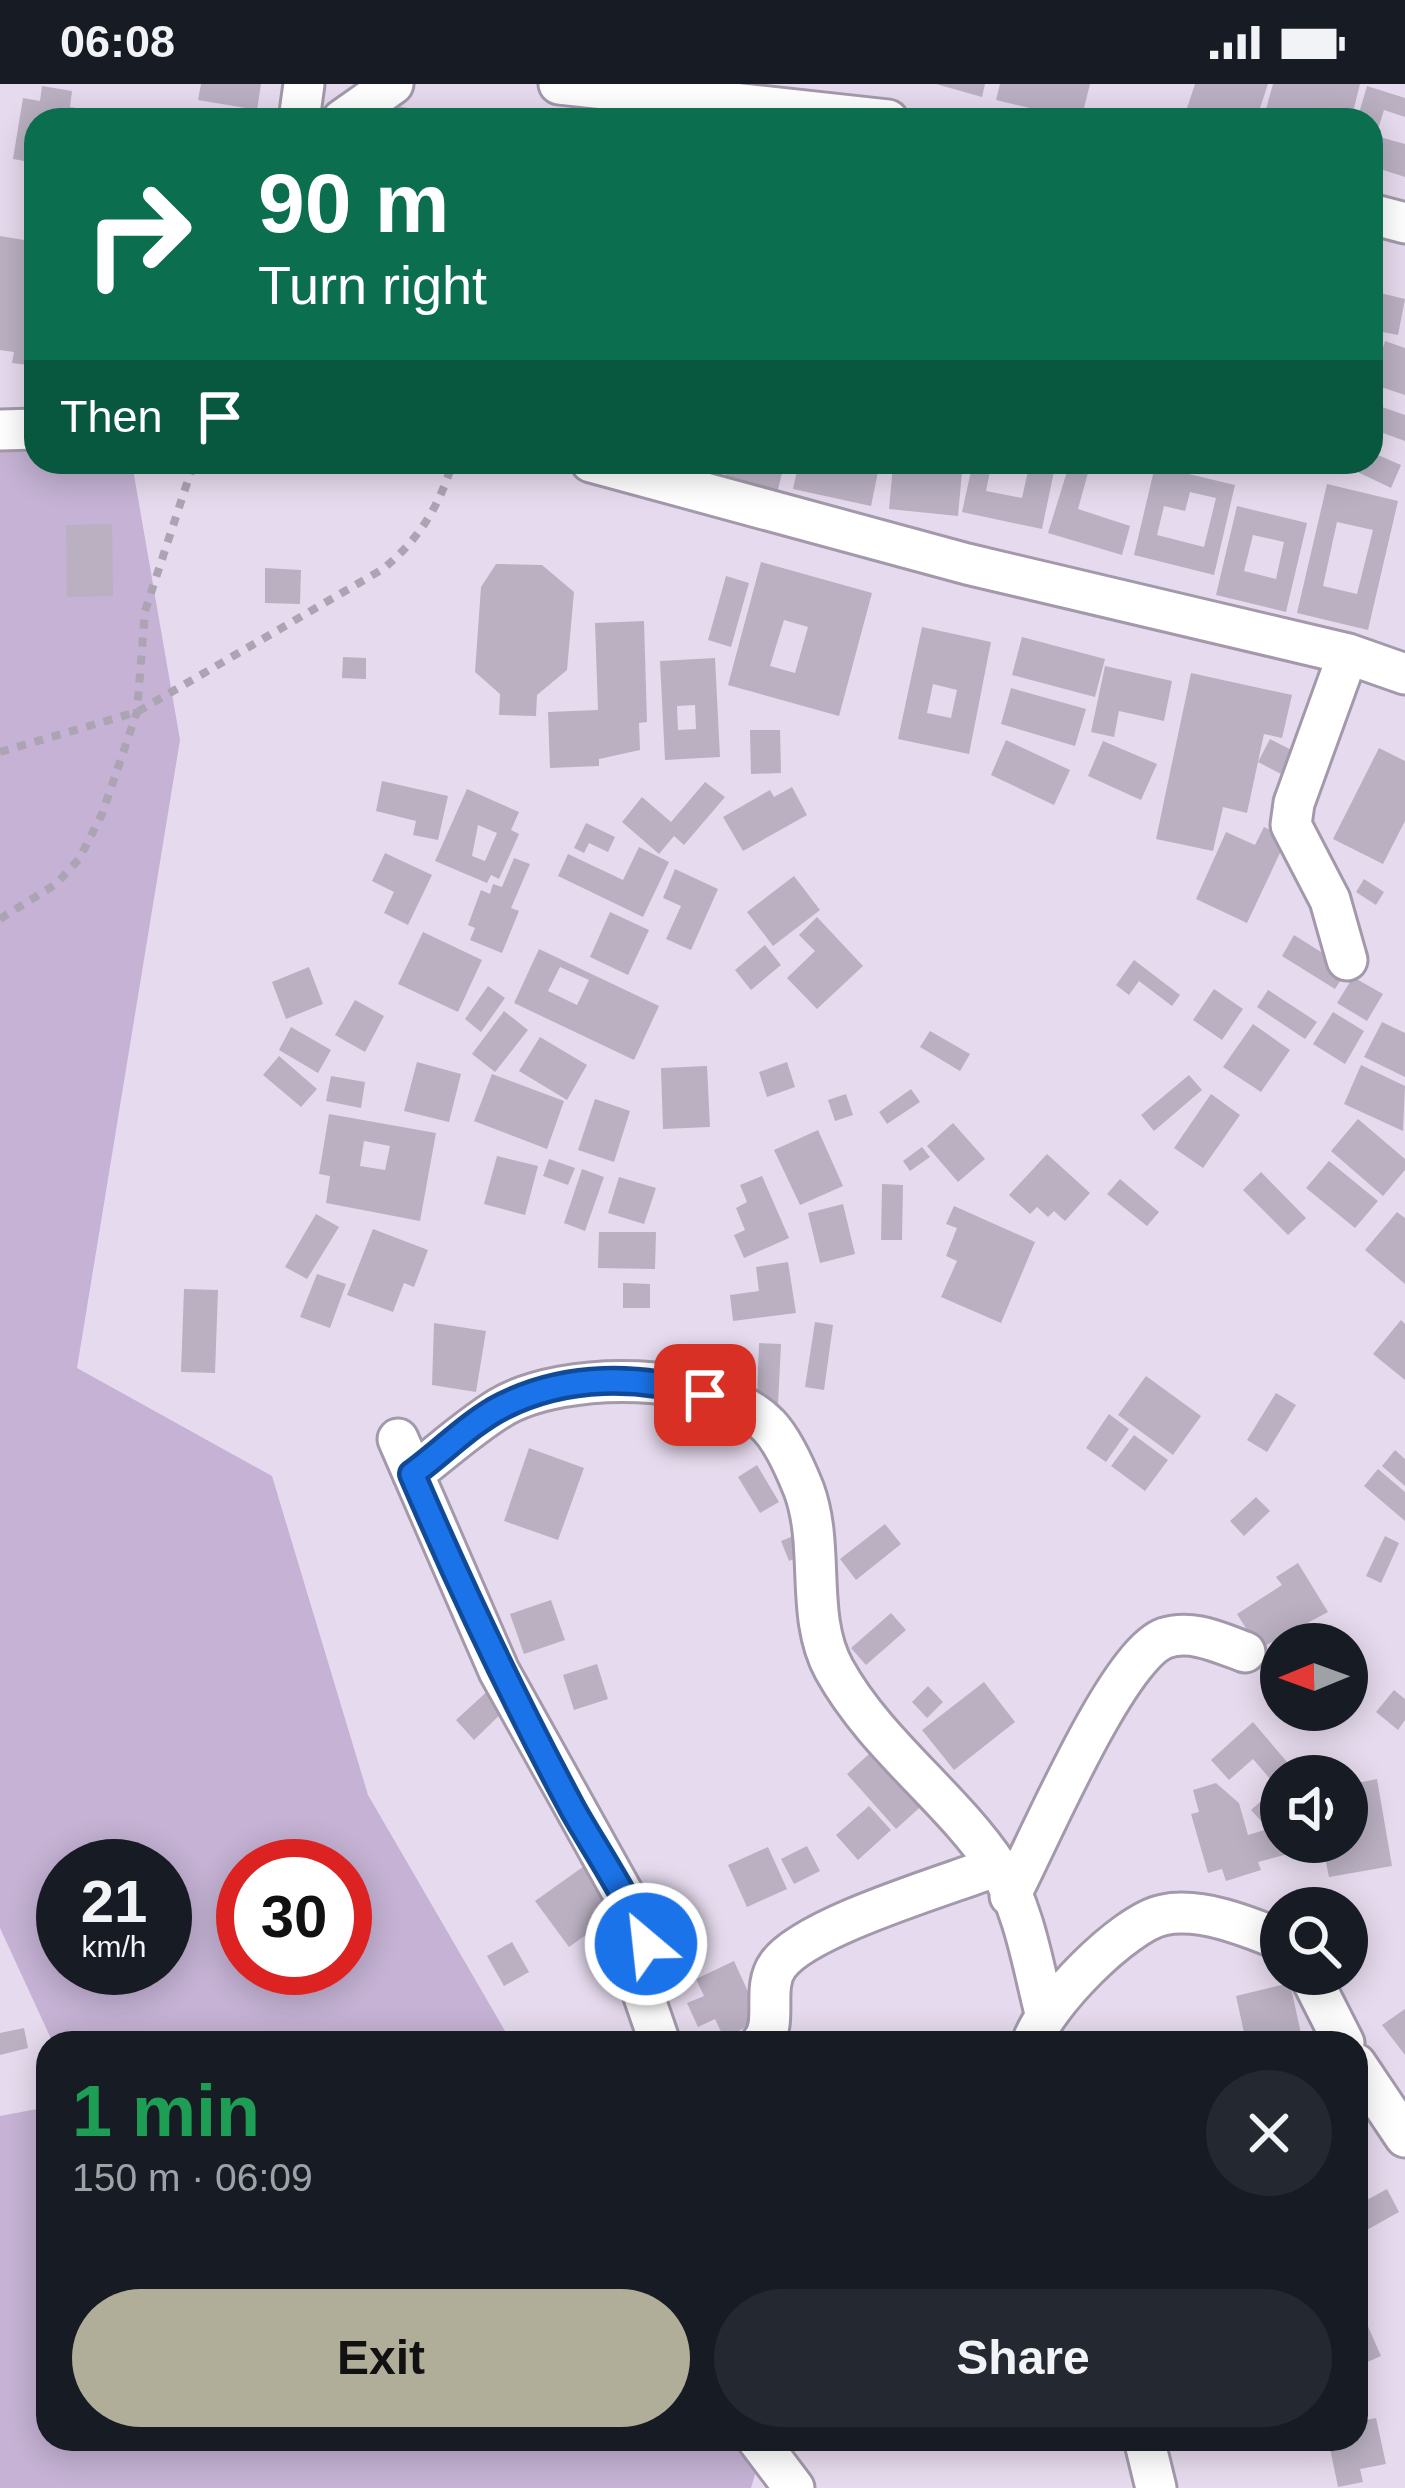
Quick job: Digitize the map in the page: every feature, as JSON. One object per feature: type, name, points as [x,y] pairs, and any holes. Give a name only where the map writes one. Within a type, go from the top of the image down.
[{"type":"street","points":[[359,108],[394,84]]},
{"type":"street","points":[[559,84],[778,108]]},
{"type":"street","points":[[635,474],[967,564],[1348,654],[1405,674]]},
{"type":"street","points":[[1347,960],[1330,900],[1291,825],[1294,803],[1348,654]]},
{"type":"street","points":[[656,2031],[640,1985],[645,1933],[499,1671],[405,1457],[502,1406],[575,1383],[616,1378],[672,1385],[768,1425],[803,1488],[813,1520],[821,1634],[832,1665],[907,1767],[1004,1881],[1039,2028]]},
{"type":"street","points":[[768,2031],[770,1977],[782,1960],[862,1917],[1004,1881],[1126,1669],[1166,1638],[1197,1636],[1245,1652]]},
{"type":"street","points":[[1039,2028],[1124,1937],[1163,1915],[1230,1922],[1260,1933]]},
{"type":"street","points":[[1320,1995],[1338,2031]]},
{"type":"street","points":[[1368,2082],[1405,2138]]},
{"type":"street","points":[[766,2451],[794,2488]]},
{"type":"street","points":[[1147,2451],[1156,2488]]},
{"type":"path","points":[[0,920],[56,884],[79,860],[103,814],[137,712],[145,611],[190,474]]},
{"type":"path","points":[[0,752],[137,712],[383,569],[417,541],[449,474]]},
{"type":"shaded area","points":[[0,427],[24,434],[24,474],[134,474],[180,740],[77,1368],[272,1476],[368,1795],[505,2031],[47,2031],[0,1928]]},
{"type":"shaded area","points":[[36,2109],[36,2451],[759,2451],[751,2488],[0,2488],[0,2116]]},
{"type":"building","points":[[201,84],[261,84],[257,108],[198,100]]},
{"type":"building","points":[[936,84],[985,84],[982,97]]},
{"type":"building","points":[[1000,84],[1090,84],[1084,108],[1030,108],[996,100]]},
{"type":"building","points":[[1195,84],[1268,84],[1260,108],[1187,108]]},
{"type":"building","points":[[1273,84],[1360,84],[1354,108],[1266,108]]},
{"type":"building","points":[[42,86],[72,91],[70,107],[76,108],[24,108],[24,161],[13,159],[23,98],[40,101]]},
{"type":"building","points":[[1367,86],[1405,98],[1405,117],[1383,113],[1383,108],[1361,108]]},
{"type":"building","points":[[1383,138],[1405,144],[1405,177],[1383,170]]},
{"type":"building","points":[[0,236],[24,240],[24,364],[12,363],[14,352],[0,350]]},
{"type":"building","points":[[1383,294],[1405,299],[1398,335],[1383,332]]},
{"type":"building","points":[[1385,341],[1405,348],[1405,395],[1383,388]]},
{"type":"building","points":[[1383,407],[1405,415],[1405,441],[1383,433]]},
{"type":"building","points":[[1383,457],[1401,465],[1391,488],[1362,474],[1383,474]]},
{"type":"building","points":[[725,474],[782,474],[777,493],[724,479]]},
{"type":"building","points":[[796,474],[878,474],[871,506],[793,489]]},
{"type":"building","points":[[892,474],[962,474],[958,516],[889,509]]},
{"type":"building","points":[[970,474],[990,474],[986,491],[1022,498],[1027,474],[1053,474],[1042,529],[962,512]]},
{"type":"building","points":[[1066,474],[1088,474],[1078,509],[1130,526],[1122,555],[1048,533]]},
{"type":"building","points":[[1153,474],[1189,474],[1235,485],[1214,575],[1134,555]],"holes":[[[1190,492],[1216,498],[1204,547],[1157,535],[1164,506],[1185,511]]]},
{"type":"building","points":[[1327,484],[1398,501],[1368,630],[1297,613]],"holes":[[[1337,522],[1373,530],[1357,594],[1323,586]]]},
{"type":"building","points":[[1237,506],[1307,523],[1286,612],[1216,595]],"holes":[[[1253,535],[1284,542],[1276,579],[1244,571]]]},
{"type":"building","points":[[112,524],[113,596],[67,597],[66,525]]},
{"type":"building","points":[[761,562],[872,593],[839,716],[728,685]],"holes":[[[784,620],[808,627],[795,673],[770,666]]]},
{"type":"building","points":[[496,564],[542,565],[574,592],[567,670],[537,695],[536,716],[499,715],[500,694],[475,672],[481,587]]},
{"type":"building","points":[[265,568],[301,570],[300,604],[265,603]]},
{"type":"building","points":[[726,576],[749,583],[731,647],[708,640]]},
{"type":"building","points":[[644,621],[647,722],[639,723],[640,750],[599,759],[599,766],[550,768],[548,712],[598,710],[595,623]]},
{"type":"building","points":[[922,627],[991,642],[969,754],[898,739]],"holes":[[[933,684],[957,690],[951,718],[927,713]]]},
{"type":"building","points":[[1022,637],[1105,659],[1095,697],[1012,675]]},
{"type":"building","points":[[343,657],[366,658],[366,679],[342,678]]},
{"type":"building","points":[[715,658],[720,757],[665,760],[660,661]],"holes":[[[695,705],[696,729],[678,730],[677,706]]]},
{"type":"building","points":[[1105,666],[1172,681],[1164,721],[1119,711],[1114,737],[1091,732]]},
{"type":"building","points":[[1191,673],[1292,695],[1282,738],[1264,734],[1247,813],[1223,807],[1213,851],[1156,839]]},
{"type":"building","points":[[1011,688],[1086,709],[1075,746],[1001,724]]},
{"type":"building","points":[[750,730],[780,730],[781,773],[751,774]]},
{"type":"building","points":[[1270,739],[1307,758],[1295,781],[1258,762]]},
{"type":"building","points":[[1006,740],[1070,770],[1054,805],[991,775]]},
{"type":"building","points":[[1103,741],[1157,764],[1141,800],[1088,776]]},
{"type":"building","points":[[1379,748],[1405,761],[1405,821],[1383,864],[1333,839]]},
{"type":"building","points":[[382,781],[448,796],[438,840],[413,835],[416,821],[376,811]]},
{"type":"building","points":[[705,782],[725,797],[684,845],[674,836],[659,854],[622,822],[642,797],[671,822]]},
{"type":"building","points":[[792,787],[807,815],[743,851],[723,817],[770,790],[774,797]]},
{"type":"building","points":[[467,789],[519,812],[511,830],[519,834],[499,879],[491,875],[487,883],[435,861]],"holes":[[[478,825],[497,833],[485,861],[472,856]]]},
{"type":"building","points":[[586,823],[615,837],[608,852],[589,843],[584,853],[574,848]]},
{"type":"building","points":[[1264,827],[1287,838],[1247,923],[1196,899],[1226,832],[1255,845]]},
{"type":"building","points":[[639,847],[669,862],[643,917],[558,876],[568,854],[623,880]]},
{"type":"building","points":[[385,853],[432,875],[408,925],[384,913],[394,892],[372,881]]},
{"type":"building","points":[[514,858],[530,864],[511,908],[519,911],[502,953],[470,940],[475,928],[468,925],[481,890],[490,894],[493,884],[502,887]]},
{"type":"building","points":[[675,869],[718,889],[691,950],[666,939],[681,906],[663,898]]},
{"type":"building","points":[[794,876],[820,910],[773,946],[747,912]]},
{"type":"building","points":[[1364,879],[1384,892],[1376,905],[1356,892]]},
{"type":"building","points":[[610,912],[649,930],[628,975],[590,957]]},
{"type":"building","points":[[817,917],[863,966],[817,1009],[787,978],[815,951],[799,935]]},
{"type":"building","points":[[423,932],[482,960],[458,1012],[398,984]]},
{"type":"building","points":[[1294,935],[1348,969],[1335,989],[1282,956]]},
{"type":"building","points":[[765,945],[781,965],[751,990],[735,970]]},
{"type":"building","points":[[539,949],[659,1006],[634,1060],[514,1003]],"holes":[[[560,967],[589,980],[577,1005],[548,991]]]},
{"type":"building","points":[[1134,960],[1180,995],[1172,1006],[1139,981],[1129,995],[1116,985]]},
{"type":"building","points":[[309,967],[323,1004],[286,1019],[272,982]]},
{"type":"building","points":[[1353,977],[1383,994],[1367,1021],[1337,1003]]},
{"type":"building","points":[[488,986],[505,998],[481,1032],[465,1019]]},
{"type":"building","points":[[1214,989],[1243,1009],[1222,1040],[1193,1020]]},
{"type":"building","points":[[1268,990],[1317,1022],[1305,1039],[1257,1007]]},
{"type":"building","points":[[355,1000],[384,1016],[365,1052],[335,1035]]},
{"type":"building","points":[[504,1011],[528,1030],[495,1072],[472,1054]]},
{"type":"building","points":[[1333,1012],[1364,1031],[1345,1064],[1313,1044]]},
{"type":"building","points":[[1382,1022],[1405,1033],[1405,1077],[1364,1057]]},
{"type":"building","points":[[1253,1024],[1290,1050],[1261,1092],[1223,1067]]},
{"type":"building","points":[[291,1027],[331,1050],[318,1073],[279,1050]]},
{"type":"building","points":[[930,1031],[970,1054],[960,1071],[920,1047]]},
{"type":"building","points":[[540,1037],[587,1065],[567,1100],[519,1071]]},
{"type":"building","points":[[279,1056],[317,1089],[301,1107],[263,1075]]},
{"type":"building","points":[[417,1062],[461,1074],[449,1122],[404,1111]]},
{"type":"building","points":[[787,1062],[795,1087],[767,1097],[759,1072]]},
{"type":"building","points":[[1361,1065],[1405,1086],[1403,1131],[1344,1104]]},
{"type":"building","points":[[707,1066],[710,1127],[663,1129],[661,1068]]},
{"type":"building","points":[[492,1074],[564,1101],[547,1149],[474,1121]]},
{"type":"building","points":[[1189,1075],[1202,1090],[1154,1131],[1141,1115]]},
{"type":"building","points":[[331,1076],[365,1082],[361,1108],[326,1101]]},
{"type":"building","points":[[911,1089],[920,1102],[887,1124],[879,1112]]},
{"type":"building","points":[[846,1094],[853,1115],[835,1121],[828,1100]]},
{"type":"building","points":[[1211,1094],[1240,1115],[1203,1168],[1174,1148]]},
{"type":"building","points":[[595,1099],[630,1111],[614,1162],[578,1150]]},
{"type":"building","points":[[329,1114],[436,1133],[420,1221],[326,1203],[330,1176],[319,1174]],"holes":[[[364,1141],[390,1146],[385,1170],[360,1166]]]},
{"type":"building","points":[[1358,1119],[1405,1159],[1405,1170],[1383,1196],[1331,1151]]},
{"type":"building","points":[[953,1123],[985,1159],[958,1182],[927,1146]]},
{"type":"building","points":[[818,1130],[843,1186],[800,1205],[774,1150]]},
{"type":"building","points":[[922,1147],[930,1157],[910,1171],[903,1161]]},
{"type":"building","points":[[1047,1154],[1090,1193],[1065,1221],[1054,1211],[1048,1217],[1037,1207],[1030,1214],[1009,1195]]},
{"type":"building","points":[[497,1156],[538,1166],[525,1215],[484,1204]]},
{"type":"building","points":[[549,1159],[575,1168],[568,1185],[543,1176]]},
{"type":"building","points":[[1329,1161],[1378,1201],[1355,1228],[1306,1188]]},
{"type":"building","points":[[582,1169],[604,1177],[585,1231],[564,1223]]},
{"type":"building","points":[[1261,1172],[1306,1218],[1288,1235],[1243,1190]]},
{"type":"building","points":[[762,1176],[789,1238],[744,1258],[734,1235],[745,1230],[736,1208],[747,1202],[740,1185]]},
{"type":"building","points":[[619,1177],[656,1188],[644,1224],[608,1213]]},
{"type":"building","points":[[1120,1179],[1159,1212],[1147,1226],[1107,1194]]},
{"type":"building","points":[[882,1184],[903,1185],[902,1240],[881,1240]]},
{"type":"building","points":[[843,1204],[855,1254],[820,1263],[808,1213]]},
{"type":"building","points":[[954,1206],[1035,1242],[1001,1323],[941,1297],[957,1261],[946,1256],[957,1228],[946,1224]]},
{"type":"building","points":[[1397,1212],[1405,1218],[1405,1284],[1365,1250]]},
{"type":"building","points":[[316,1214],[339,1227],[307,1279],[285,1267]]},
{"type":"building","points":[[373,1229],[428,1250],[414,1287],[404,1283],[393,1312],[347,1295]]},
{"type":"building","points":[[599,1232],[656,1232],[655,1269],[598,1268]]},
{"type":"building","points":[[788,1262],[796,1313],[733,1321],[730,1295],[759,1291],[756,1267]]},
{"type":"building","points":[[317,1274],[346,1284],[330,1328],[300,1317]]},
{"type":"building","points":[[623,1283],[650,1284],[650,1308],[623,1308]]},
{"type":"building","points":[[184,1289],[218,1290],[215,1373],[181,1372]]},
{"type":"building","points":[[1401,1320],[1405,1324],[1405,1380],[1373,1354]]},
{"type":"building","points":[[815,1322],[833,1325],[824,1390],[805,1387]]},
{"type":"building","points":[[434,1323],[486,1331],[476,1392],[432,1385]]},
{"type":"building","points":[[759,1343],[781,1344],[778,1405],[757,1404]]},
{"type":"building","points":[[1146,1376],[1201,1416],[1173,1455],[1118,1415]]},
{"type":"building","points":[[1276,1393],[1296,1405],[1267,1452],[1247,1440]]},
{"type":"building","points":[[1109,1414],[1129,1429],[1106,1462],[1086,1448]]},
{"type":"building","points":[[1134,1435],[1168,1460],[1145,1491],[1111,1466]]},
{"type":"building","points":[[529,1448],[584,1468],[558,1540],[504,1521]]},
{"type":"building","points":[[1395,1450],[1405,1459],[1405,1486],[1382,1466]]},
{"type":"building","points":[[757,1465],[779,1502],[760,1513],[738,1477]]},
{"type":"building","points":[[1378,1469],[1405,1492],[1405,1521],[1364,1486]]},
{"type":"building","points":[[1256,1497],[1270,1511],[1244,1536],[1230,1521]]},
{"type":"building","points":[[885,1524],[901,1544],[856,1580],[840,1559]]},
{"type":"building","points":[[810,1529],[818,1549],[789,1561],[781,1541]]},
{"type":"building","points":[[1385,1536],[1399,1543],[1381,1583],[1366,1576]]},
{"type":"building","points":[[1298,1563],[1328,1612],[1307,1623],[1260,1623],[1259,1649],[1237,1614],[1282,1585],[1276,1577]]},
{"type":"building","points":[[551,1600],[565,1640],[524,1654],[510,1614]]},
{"type":"building","points":[[891,1613],[906,1630],[866,1665],[851,1648]]},
{"type":"building","points":[[597,1664],[608,1699],[574,1710],[563,1675]]},
{"type":"building","points":[[984,1682],[1015,1722],[954,1770],[922,1730]]},
{"type":"building","points":[[928,1686],[943,1702],[927,1718],[912,1702]]},
{"type":"building","points":[[492,1687],[509,1706],[474,1740],[456,1720]]},
{"type":"building","points":[[1394,1690],[1405,1699],[1405,1720],[1398,1730],[1376,1712]]},
{"type":"building","points":[[1253,1722],[1281,1755],[1260,1755],[1260,1767],[1253,1759],[1229,1780],[1211,1760]]},
{"type":"building","points":[[878,1746],[927,1801],[896,1829],[847,1774]]},
{"type":"building","points":[[1377,1779],[1392,1866],[1329,1877],[1326,1863],[1368,1863],[1368,1781]]},
{"type":"building","points":[[1216,1783],[1239,1803],[1248,1835],[1260,1831],[1261,1870],[1226,1881],[1222,1869],[1208,1873],[1191,1814],[1199,1812],[1193,1790]]},
{"type":"building","points":[[869,1806],[891,1830],[858,1860],[836,1835]]},
{"type":"building","points":[[807,1846],[820,1871],[794,1884],[781,1859]]},
{"type":"building","points":[[768,1847],[787,1889],[747,1907],[728,1865]]},
{"type":"building","points":[[587,1864],[621,1910],[569,1947],[535,1901]]},
{"type":"building","points":[[512,1942],[529,1972],[504,1986],[487,1956]]},
{"type":"building","points":[[734,1961],[761,2020],[738,2031],[721,2031],[715,2019],[698,2027],[687,2003],[704,1996],[696,1979]]},
{"type":"building","points":[[1260,1990],[1260,1995],[1293,1995],[1300,2031],[1244,2031],[1236,1996]]},
{"type":"building","points":[[1405,2009],[1405,2055],[1382,2025]]},
{"type":"building","points":[[24,2028],[28,2048],[0,2055],[0,2033]]},
{"type":"building","points":[[1387,2189],[1399,2212],[1368,2229],[1368,2199]]},
{"type":"building","points":[[1368,2326],[1381,2356],[1368,2362]]},
{"type":"building","points":[[1376,2418],[1386,2464],[1360,2469],[1363,2482],[1338,2487],[1330,2451],[1368,2451],[1368,2420]]},
{"type":"route","points":[[646,1944],[645,1933],[615,1888],[499,1671],[412,1474],[502,1406],[575,1383],[616,1378],[672,1385],[705,1395]]}]
